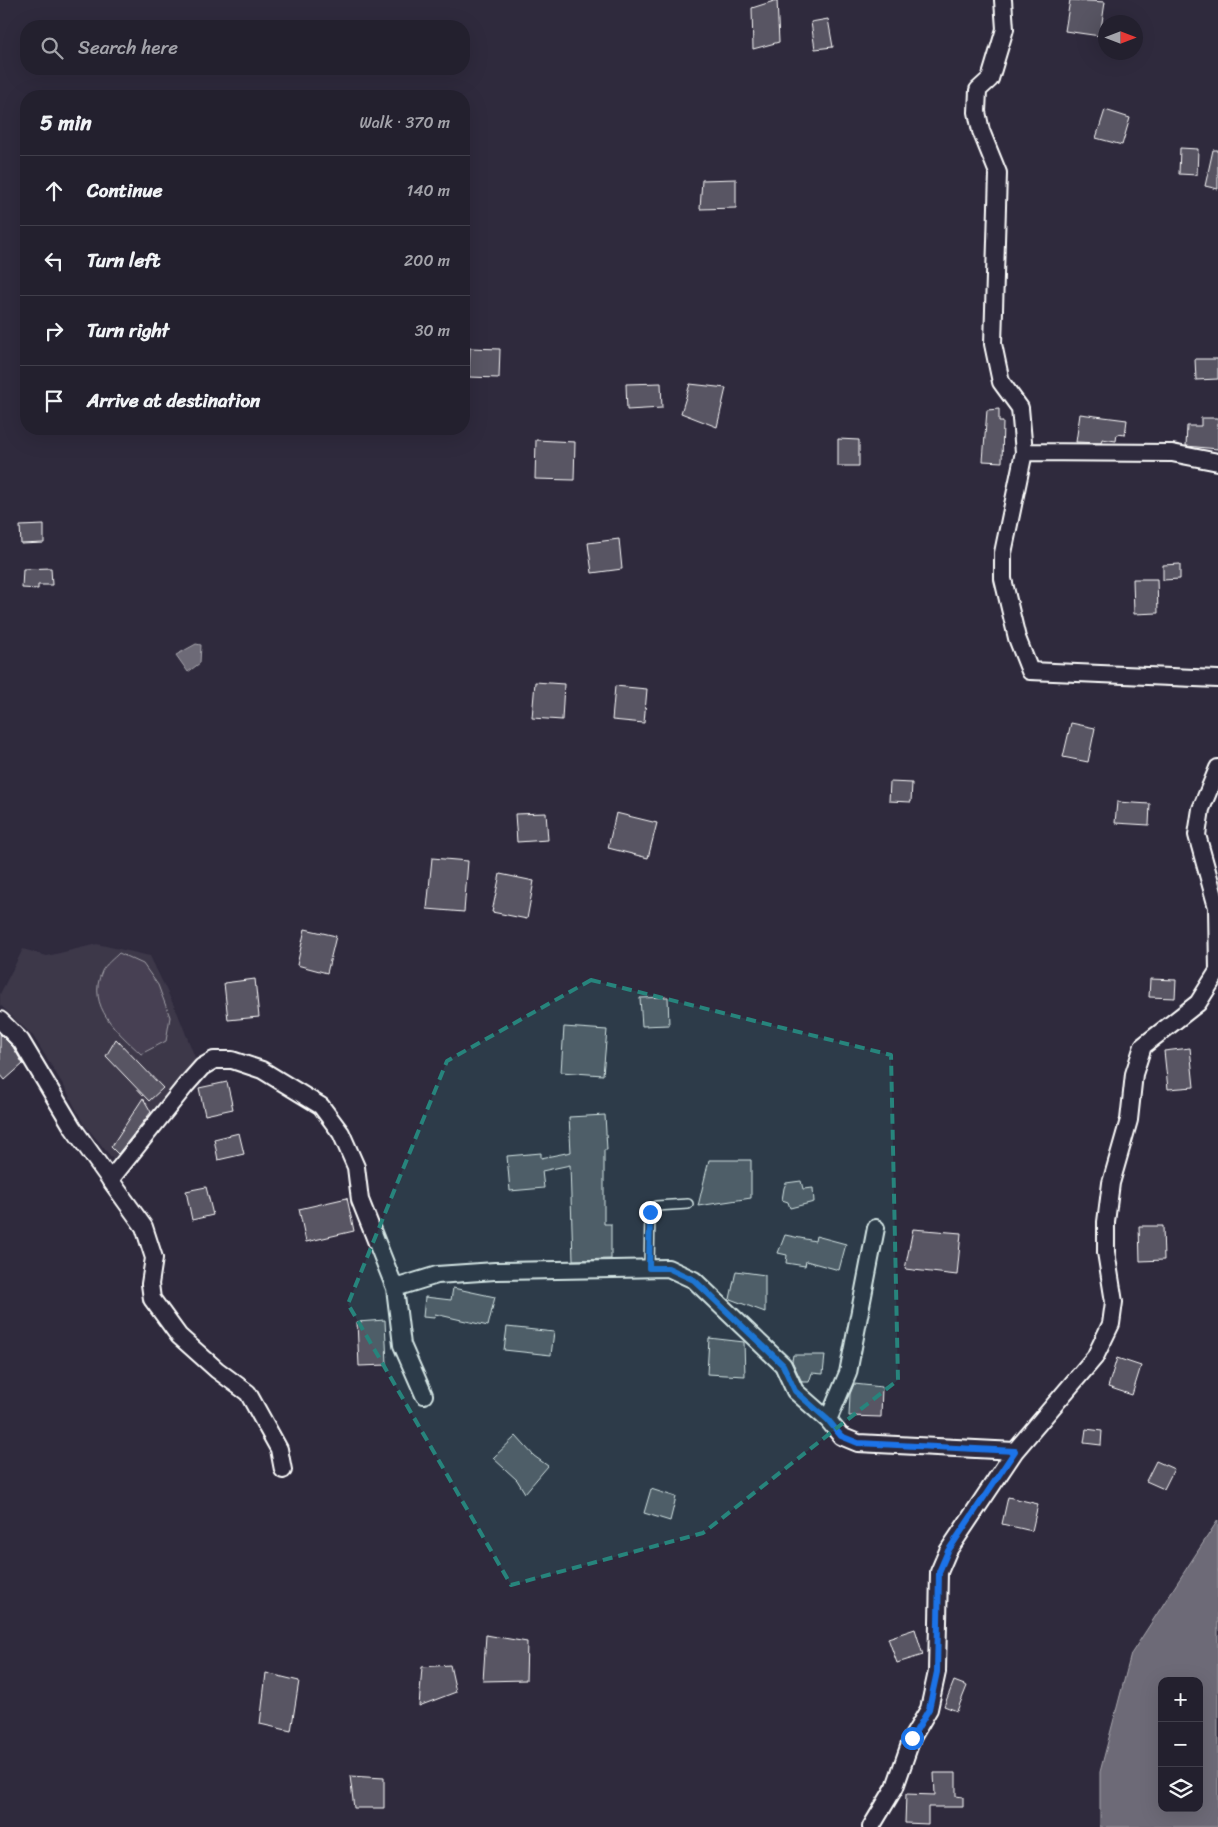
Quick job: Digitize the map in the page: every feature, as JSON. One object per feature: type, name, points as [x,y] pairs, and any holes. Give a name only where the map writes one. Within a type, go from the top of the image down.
[{"type":"street","points":[[1003,0],[1005,29],[990,79],[978,90],[977,112],[981,131],[998,173],[994,344],[1001,382],[1020,408],[1024,452],[1003,553],[1003,579],[1017,638],[1030,671],[1218,679]]},
{"type":"street","points":[[1024,452],[1172,453],[1218,462]]},
{"type":"street","points":[[871,1827],[895,1787],[912,1738],[929,1709],[937,1672],[939,1572],[948,1551],[1015,1451],[1095,1357],[1112,1324],[1114,1302],[1106,1252],[1106,1222],[1111,1183],[1129,1120],[1134,1074],[1143,1046],[1198,1003],[1218,971],[1217,907],[1198,835],[1201,810],[1218,768]]},
{"type":"street","points":[[0,1020],[21,1041],[72,1128],[144,1227],[154,1258],[150,1284],[152,1299],[179,1336],[217,1370],[248,1393],[280,1449],[283,1470]]},
{"type":"street","points":[[110,1180],[202,1067],[214,1060],[232,1060],[262,1070],[321,1106],[341,1133],[356,1167],[360,1200],[396,1288],[402,1345],[424,1395]]},
{"type":"street","points":[[828,1420],[848,1373],[876,1228]]},
{"type":"street","points":[[396,1288],[437,1275],[495,1271],[668,1268],[694,1280],[783,1365],[795,1391],[828,1420],[841,1436],[858,1443],[1015,1451]]},
{"type":"lane","points":[[649,1268],[650,1212],[656,1206],[688,1204]]},
{"type":"highlighted area","points":[[591,980],[891,1055],[898,1380],[703,1533],[511,1585],[348,1304],[447,1061]]},
{"type":"shaded area","points":[[196,644],[201,645],[200,663],[188,672],[176,655]]},
{"type":"shaded area","points":[[97,944],[150,956],[178,1014],[196,1060],[167,1104],[117,1164],[83,1123],[65,1088],[33,1036],[0,1005],[0,994],[23,949],[47,956]]},
{"type":"shaded area","points":[[119,953],[143,964],[158,985],[170,1017],[166,1041],[141,1054],[114,1028],[101,1007],[98,996],[98,984],[102,971]]},
{"type":"shaded area","points":[[1218,1520],[1218,1827],[1100,1827],[1100,1772],[1131,1654]]},
{"type":"building","points":[[777,0],[779,42],[753,49],[752,8]]},
{"type":"building","points":[[1070,0],[1105,2],[1103,15],[1098,15],[1098,36],[1065,31]]},
{"type":"building","points":[[828,19],[833,47],[815,49],[811,22]]},
{"type":"building","points":[[1105,110],[1130,118],[1122,145],[1096,138]]},
{"type":"building","points":[[1180,148],[1198,149],[1197,175],[1179,174]]},
{"type":"building","points":[[1213,150],[1218,150],[1218,189],[1205,186]]},
{"type":"building","points":[[736,179],[736,208],[700,209],[702,180]]},
{"type":"building","points":[[470,348],[500,349],[499,378],[470,377]]},
{"type":"building","points":[[1195,359],[1218,359],[1218,379],[1196,380]]},
{"type":"building","points":[[661,383],[662,408],[627,410],[626,384]]},
{"type":"building","points":[[690,384],[726,388],[717,427],[681,413]]},
{"type":"building","points":[[999,409],[999,422],[1003,422],[1002,462],[983,461],[987,410]]},
{"type":"building","points":[[1080,414],[1127,420],[1125,435],[1117,434],[1116,441],[1102,439],[1101,443],[1076,442]]},
{"type":"building","points":[[1201,418],[1218,418],[1218,449],[1186,446],[1187,426],[1201,426]]},
{"type":"building","points":[[838,439],[859,440],[859,466],[838,466]]},
{"type":"building","points":[[536,440],[575,442],[574,480],[535,479]]},
{"type":"building","points":[[44,525],[44,543],[21,544],[20,526]]},
{"type":"building","points":[[619,539],[622,569],[592,573],[588,543]]},
{"type":"building","points":[[1180,564],[1180,579],[1163,580],[1163,565]]},
{"type":"building","points":[[51,568],[52,585],[38,585],[38,589],[22,588],[23,569]]},
{"type":"building","points":[[1133,579],[1157,579],[1158,613],[1134,614]]},
{"type":"building","points":[[535,682],[564,684],[562,720],[532,718]]},
{"type":"building","points":[[615,686],[647,689],[644,723],[612,720]]},
{"type":"building","points":[[1071,723],[1095,728],[1088,762],[1063,757]]},
{"type":"building","points":[[890,782],[912,783],[911,802],[889,801]]},
{"type":"building","points":[[1117,802],[1150,804],[1149,825],[1115,823]]},
{"type":"building","points":[[546,813],[548,840],[517,842],[515,814]]},
{"type":"building","points":[[616,813],[657,823],[648,858],[608,848]]},
{"type":"building","points":[[432,858],[468,861],[464,912],[427,909]]},
{"type":"building","points":[[500,874],[534,881],[527,919],[492,912]]},
{"type":"building","points":[[305,929],[336,936],[327,973],[297,965]]},
{"type":"building","points":[[255,979],[259,1017],[228,1020],[224,983]]},
{"type":"building","points":[[1150,979],[1176,980],[1175,998],[1149,997]]},
{"type":"building","points":[[668,997],[669,1025],[642,1026],[640,998]]},
{"type":"building","points":[[564,1027],[607,1030],[603,1075],[561,1072]]},
{"type":"building","points":[[0,1034],[13,1047],[23,1064],[5,1080],[0,1074]]},
{"type":"building","points":[[116,1039],[163,1088],[149,1101],[106,1056]]},
{"type":"building","points":[[1190,1048],[1194,1087],[1168,1089],[1164,1051]]},
{"type":"building","points":[[227,1082],[233,1109],[205,1115],[199,1088]]},
{"type":"building","points":[[143,1098],[151,1112],[118,1154],[111,1147]]},
{"type":"building","points":[[605,1115],[607,1150],[604,1150],[604,1224],[611,1224],[611,1259],[573,1260],[570,1165],[542,1171],[544,1188],[510,1191],[507,1156],[541,1153],[541,1158],[571,1152],[569,1117]]},
{"type":"building","points":[[239,1133],[244,1154],[218,1160],[214,1139]]},
{"type":"building","points":[[709,1160],[751,1160],[751,1198],[698,1206]]},
{"type":"building","points":[[801,1181],[803,1189],[813,1188],[814,1202],[790,1208],[788,1202],[782,1200],[786,1183]]},
{"type":"building","points":[[206,1187],[213,1215],[192,1220],[186,1191]]},
{"type":"building","points":[[347,1198],[354,1231],[306,1242],[299,1209]]},
{"type":"building","points":[[1139,1226],[1163,1226],[1164,1260],[1140,1261]]},
{"type":"building","points":[[913,1229],[961,1233],[957,1275],[905,1269]]},
{"type":"building","points":[[785,1235],[815,1241],[816,1236],[846,1244],[839,1270],[806,1261],[805,1266],[786,1263],[787,1255],[778,1253]]},
{"type":"building","points":[[736,1271],[765,1275],[765,1312],[730,1299]]},
{"type":"building","points":[[453,1288],[495,1297],[488,1326],[435,1314],[434,1318],[423,1317],[425,1297],[451,1300]]},
{"type":"building","points":[[385,1320],[387,1365],[359,1366],[357,1322]]},
{"type":"building","points":[[507,1327],[554,1332],[551,1355],[504,1350]]},
{"type":"building","points":[[709,1338],[744,1342],[745,1376],[707,1374]]},
{"type":"building","points":[[793,1355],[825,1355],[823,1374],[812,1373],[809,1382],[802,1382],[792,1361]]},
{"type":"building","points":[[1117,1358],[1141,1366],[1132,1395],[1108,1387]]},
{"type":"building","points":[[854,1384],[882,1387],[881,1417],[849,1416],[850,1394]]},
{"type":"building","points":[[1086,1429],[1102,1431],[1101,1445],[1084,1443]]},
{"type":"building","points":[[516,1436],[534,1456],[548,1466],[525,1493],[517,1480],[493,1458]]},
{"type":"building","points":[[1156,1461],[1174,1469],[1164,1489],[1146,1481]]},
{"type":"building","points":[[651,1489],[676,1497],[670,1521],[644,1513]]},
{"type":"building","points":[[1008,1497],[1038,1504],[1032,1531],[1002,1524]]},
{"type":"building","points":[[915,1629],[923,1655],[897,1663],[888,1638]]},
{"type":"building","points":[[486,1635],[527,1642],[526,1680],[483,1681]]},
{"type":"building","points":[[450,1665],[456,1692],[419,1706],[422,1667]]},
{"type":"building","points":[[266,1673],[299,1681],[291,1731],[260,1724]]},
{"type":"building","points":[[954,1681],[967,1686],[957,1711],[944,1706]]},
{"type":"building","points":[[934,1773],[956,1773],[956,1796],[963,1797],[963,1807],[928,1807],[928,1824],[905,1823],[906,1794],[935,1795]]},
{"type":"building","points":[[350,1776],[384,1778],[384,1808],[354,1808]]},
{"type":"route","points":[[650,1212],[649,1268],[668,1268],[694,1280],[783,1365],[795,1391],[828,1420],[841,1436],[858,1443],[1015,1451],[948,1551],[939,1572],[940,1640],[937,1672],[929,1709],[912,1738]]}]
